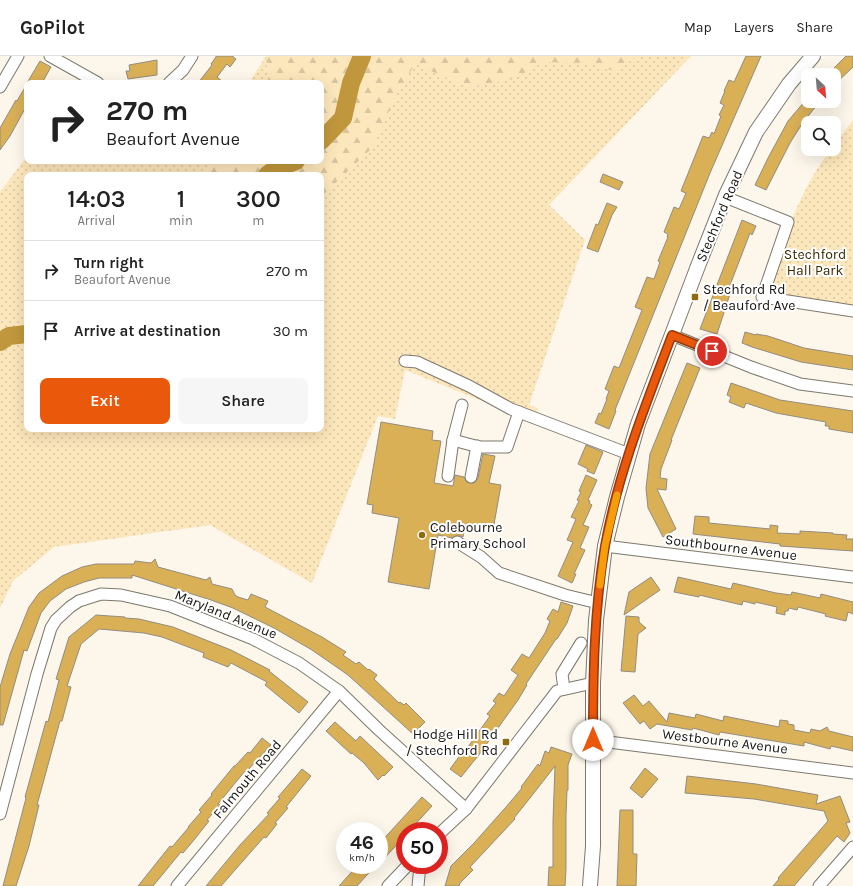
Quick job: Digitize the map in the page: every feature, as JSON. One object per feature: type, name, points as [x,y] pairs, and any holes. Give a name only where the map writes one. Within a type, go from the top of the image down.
[{"type":"main road","name":"Stechford Road","points":[[590,886],[592,846],[593,683],[596,620],[605,546],[617,497],[629,454],[672,335],[726,197],[756,132],[789,84],[813,56]]},
{"type":"street","points":[[0,87],[18,56]]},
{"type":"street","points":[[50,56],[93,80]]},
{"type":"street","points":[[172,80],[183,70],[192,56]]},
{"type":"street","points":[[726,197],[788,222],[763,294],[853,311]]},
{"type":"street","points":[[672,335],[751,367],[794,382],[853,391]]},
{"type":"street","points":[[405,361],[423,364],[469,386],[510,409],[629,454]]},
{"type":"street","points":[[448,476],[453,440],[462,405]]},
{"type":"street","points":[[453,440],[477,446],[508,447],[518,412]]},
{"type":"street","points":[[471,477],[477,446]]},
{"type":"street","points":[[457,542],[481,557],[499,573],[565,595],[598,603]]},
{"type":"street","name":"Southbourne Avenue","points":[[605,546],[853,577]]},
{"type":"street","name":"Maryland Avenue","points":[[0,814],[37,674],[51,628],[63,613],[79,601],[102,594],[122,595],[170,606],[211,621],[253,639],[299,663],[339,691],[379,730],[466,809]]},
{"type":"street","points":[[564,689],[562,674],[581,643]]},
{"type":"street","points":[[448,826],[466,809],[557,690],[593,683]]},
{"type":"street","name":"Falmouth Road","points":[[177,886],[339,691]]},
{"type":"street","name":"Westbourne Avenue","points":[[593,740],[853,773]]},
{"type":"street","points":[[819,886],[853,847]]},
{"type":"street","points":[[388,886],[399,874]]},
{"type":"street","points":[[418,886],[419,874]]},
{"type":"green space","points":[[266,56],[691,56],[549,205],[585,240],[529,405],[538,408],[535,417],[512,413],[405,370],[395,419],[378,416],[312,583],[210,525],[54,547],[13,581],[0,608],[0,192],[24,160],[24,164],[324,164],[324,80],[251,80]]},
{"type":"green space","points":[[266,56],[638,56],[614,71],[589,63],[544,62],[514,79],[468,87],[415,64],[394,99],[374,146],[324,194],[324,172],[200,172],[213,164],[324,164],[324,80],[268,80]]},
{"type":"green space","name":"Stechford Hall Park","points":[[853,120],[853,306],[775,296],[767,286],[794,215],[810,181],[826,156],[841,156],[841,136]]},
{"type":"building","points":[[233,56],[236,59],[230,67],[227,64],[217,77],[220,80],[200,80],[212,65],[211,64],[216,57]]},
{"type":"building","points":[[746,56],[761,56],[710,173],[615,410],[616,411],[609,429],[595,423],[599,413],[601,414],[607,399],[609,391],[605,389],[614,366],[619,368],[642,310],[635,307],[647,277],[654,279],[660,262],[658,261],[668,237],[668,234],[664,232],[674,207],[679,209],[686,193],[681,191],[703,136],[709,138],[712,132],[714,134],[721,116],[719,115],[724,105],[720,103],[724,91],[729,80],[734,82]]},
{"type":"building","points":[[846,56],[853,56],[853,67],[841,78],[841,68],[834,68]]},
{"type":"building","points":[[157,60],[157,75],[128,79],[126,71],[130,71],[129,65]]},
{"type":"building","points":[[40,61],[51,67],[44,80],[29,80]]},
{"type":"building","points":[[24,89],[24,110],[10,136],[0,150],[0,128],[16,100],[17,101]]},
{"type":"building","points":[[801,106],[801,108],[815,108],[808,116],[801,116],[801,126],[790,143],[766,190],[755,185],[788,121]]},
{"type":"building","points":[[603,174],[623,182],[619,190],[600,182]]},
{"type":"building","points":[[607,203],[617,207],[612,215],[598,252],[587,248],[596,224],[598,225]]},
{"type":"building","points":[[742,220],[756,226],[752,235],[750,233],[727,293],[730,294],[717,334],[700,329]]},
{"type":"building","points":[[745,332],[768,336],[804,348],[853,356],[853,370],[801,362],[752,347],[742,343]]},
{"type":"building","points":[[687,363],[700,368],[661,469],[660,478],[667,479],[666,490],[657,489],[676,529],[663,537],[648,508],[646,488],[650,454]]},
{"type":"building","points":[[731,383],[780,400],[853,411],[853,433],[829,429],[829,426],[825,426],[826,422],[776,413],[746,403],[744,408],[729,402],[731,397],[727,395]]},
{"type":"building","points":[[381,422],[433,431],[432,440],[441,441],[434,483],[453,486],[455,475],[464,477],[467,482],[474,483],[478,478],[483,454],[495,456],[489,483],[501,485],[493,530],[465,525],[463,537],[458,535],[452,538],[438,535],[429,589],[388,582],[399,518],[372,513],[373,505],[367,504]]},
{"type":"building","points":[[586,445],[603,452],[594,474],[578,464]]},
{"type":"building","points":[[586,475],[597,480],[588,500],[592,505],[583,525],[589,527],[580,548],[585,550],[574,574],[576,574],[572,583],[558,576],[573,542],[567,540],[576,519],[571,517],[579,501],[577,500],[581,492],[579,491]]},
{"type":"building","points":[[695,516],[709,517],[709,523],[770,529],[770,525],[778,526],[777,533],[800,534],[800,531],[847,535],[846,539],[853,539],[853,551],[780,546],[780,544],[693,534]]},
{"type":"building","points":[[155,559],[158,567],[206,580],[210,577],[212,584],[232,589],[238,597],[248,600],[251,594],[268,601],[265,607],[322,637],[346,652],[343,655],[356,664],[359,662],[368,670],[369,669],[377,675],[374,679],[399,703],[400,702],[404,705],[406,703],[425,722],[413,734],[348,675],[312,650],[274,628],[233,608],[132,575],[132,578],[99,578],[84,582],[66,589],[50,601],[41,613],[27,651],[24,650],[3,725],[0,725],[0,687],[10,654],[29,607],[39,593],[62,576],[82,567],[96,564],[134,564],[135,561],[151,563]]},
{"type":"building","points":[[651,577],[660,590],[624,615],[629,592]]},
{"type":"building","points":[[678,577],[731,589],[733,583],[791,595],[792,592],[820,598],[821,594],[853,602],[853,614],[848,612],[846,621],[798,607],[797,610],[789,608],[788,611],[785,611],[785,615],[776,613],[777,607],[755,602],[755,604],[743,601],[742,605],[699,595],[699,597],[674,592]]},
{"type":"building","points":[[561,602],[573,606],[567,623],[526,684],[527,685],[518,700],[461,777],[450,769],[490,716],[487,714],[496,703],[493,701],[499,693],[504,696],[518,675],[511,670],[522,654],[529,658],[545,633],[550,621],[547,619],[553,609],[558,612]]},
{"type":"building","points":[[96,615],[139,619],[173,627],[231,650],[270,670],[269,671],[308,702],[299,713],[265,685],[267,682],[231,663],[228,667],[203,657],[204,653],[162,637],[144,633],[99,629],[81,644],[67,686],[71,687],[37,805],[39,805],[29,846],[16,886],[3,886],[26,798],[25,797],[59,680],[56,679],[69,637]]},
{"type":"building","points":[[626,616],[639,617],[639,622],[646,628],[638,634],[635,672],[621,671]]},
{"type":"building","points":[[634,695],[643,706],[649,701],[667,722],[669,713],[695,718],[696,714],[723,721],[724,716],[779,727],[780,720],[788,721],[788,724],[794,725],[794,730],[810,733],[811,729],[820,731],[827,727],[829,731],[853,737],[853,751],[831,746],[830,749],[804,742],[804,746],[720,732],[719,735],[693,728],[692,730],[657,724],[650,729],[644,721],[640,724],[623,703]]},
{"type":"building","points":[[335,722],[356,741],[360,736],[393,767],[378,780],[364,763],[352,753],[351,754],[326,731]]},
{"type":"building","points":[[262,738],[271,745],[246,772],[245,771],[218,804],[220,805],[207,820],[209,821],[194,840],[183,853],[181,852],[153,886],[138,886],[170,846],[172,847],[201,812],[199,810],[234,766],[248,752],[250,753]]},
{"type":"building","points":[[551,747],[572,754],[568,765],[565,886],[548,886],[549,867],[553,867],[555,766],[514,818],[515,819],[470,867],[473,870],[460,883],[459,886],[445,886],[451,866],[474,843],[522,788],[521,787],[538,764],[540,766],[545,751],[549,753]]},
{"type":"building","points":[[645,768],[658,779],[642,798],[630,788]]},
{"type":"building","points":[[302,769],[311,776],[286,807],[288,808],[275,823],[277,824],[266,838],[264,837],[221,886],[206,886],[240,845],[269,814],[267,813],[280,798],[278,797]]},
{"type":"building","points":[[687,776],[756,784],[818,795],[816,804],[840,796],[850,822],[846,823],[850,833],[844,842],[837,836],[794,886],[773,886],[779,879],[778,878],[828,821],[824,811],[754,799],[685,793]]},
{"type":"building","points":[[422,797],[432,806],[417,822],[399,822]]},
{"type":"building","points":[[620,810],[633,810],[633,854],[637,854],[636,886],[617,886]]},
{"type":"building","points":[[396,825],[396,846],[388,854],[388,834]]},
{"type":"building","points":[[350,874],[368,874],[357,886],[339,886]]},
{"type":"waterway","points":[[324,138],[343,118],[351,83],[362,56]]},
{"type":"waterway","points":[[271,172],[288,164]]},
{"type":"waterway","points":[[0,342],[9,336],[24,334]]},
{"type":"slow traffic","points":[[600,585],[605,546],[617,495]]},
{"type":"place","name":"Stechford Rd / Beauford Ave","points":[[695,297]]},
{"type":"place","name":"Colebourne Primary School","points":[[422,535]]},
{"type":"place","name":"Hodge Hill Rd / Stechford Rd","points":[[506,742]]},
{"type":"route","points":[[593,740],[593,683],[596,620],[603,560],[617,497],[638,424],[672,335],[712,351]]}]
